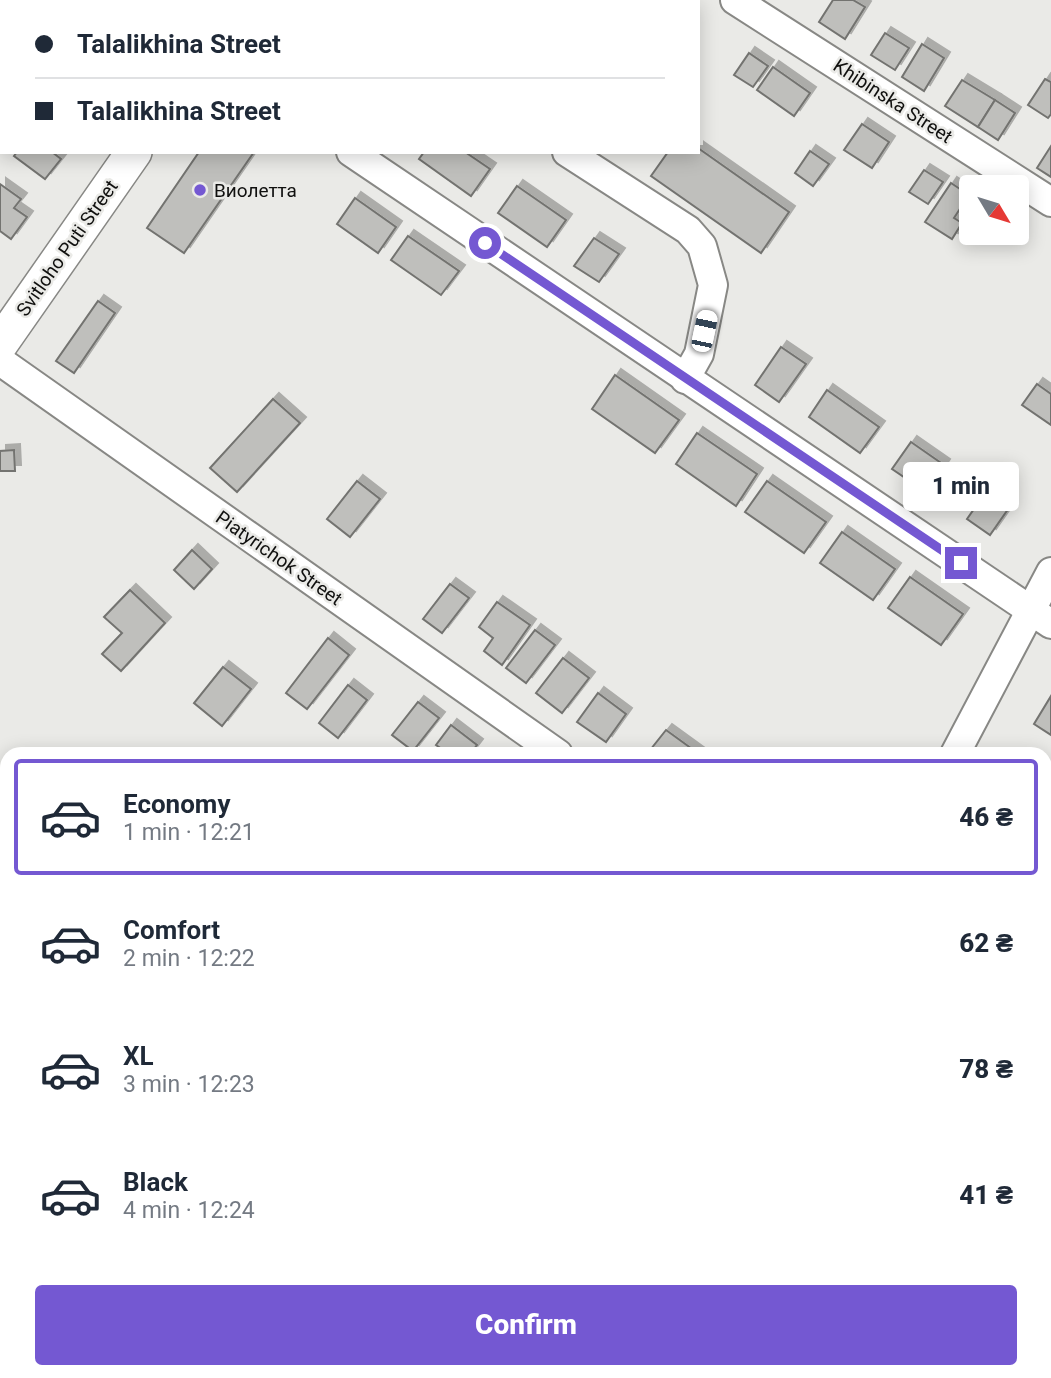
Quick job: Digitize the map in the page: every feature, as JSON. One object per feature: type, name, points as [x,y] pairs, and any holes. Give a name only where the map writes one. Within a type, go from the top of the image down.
[{"type":"main road","name":"Svitloho Puti Street","points":[[0,344],[133,154]]},
{"type":"street","name":"Khibinska Street","points":[[735,0],[1051,202]]},
{"type":"street","points":[[354,154],[1041,616]]},
{"type":"street","points":[[570,154],[688,230],[702,246],[713,285],[699,354],[685,379]]},
{"type":"street","name":"Piatyrichok Street","points":[[0,361],[548,747]]},
{"type":"street","points":[[959,747],[1041,616],[1051,572]]},
{"type":"building","points":[[833,0],[853,0],[865,7],[845,39],[819,22]]},
{"type":"building","points":[[885,33],[909,48],[895,70],[871,55]]},
{"type":"building","points":[[922,44],[944,58],[924,91],[902,77]]},
{"type":"building","points":[[749,53],[768,66],[753,87],[734,75]]},
{"type":"building","points":[[773,67],[810,93],[794,116],[757,90]]},
{"type":"building","points":[[1045,79],[1051,82],[1051,114],[1048,118],[1028,105]]},
{"type":"building","points":[[962,80],[995,100],[978,127],[945,106]]},
{"type":"building","points":[[995,100],[1015,113],[998,140],[978,127]]},
{"type":"building","points":[[862,124],[889,142],[872,168],[844,150]]},
{"type":"building","points":[[1051,146],[1051,177],[1037,168]]},
{"type":"building","points":[[700,149],[789,212],[761,253],[651,176],[667,154],[700,154]]},
{"type":"building","points":[[810,151],[829,164],[813,186],[795,173]]},
{"type":"building","points":[[55,154],[61,159],[45,179],[14,156]]},
{"type":"building","name":"Виолетта","points":[[198,154],[253,154],[184,253],[147,228]]},
{"type":"building","points":[[423,154],[468,154],[490,169],[471,196],[419,159]]},
{"type":"building","points":[[924,170],[943,182],[928,204],[909,192]]},
{"type":"building","points":[[951,183],[959,188],[959,210],[954,218],[959,221],[959,228],[952,239],[925,222]]},
{"type":"building","points":[[0,184],[21,199],[14,208],[27,217],[11,239],[0,231]]},
{"type":"building","points":[[517,186],[566,220],[547,247],[498,213]]},
{"type":"building","points":[[355,198],[396,227],[378,253],[337,224]]},
{"type":"building","points":[[408,236],[459,271],[441,295],[391,260]]},
{"type":"building","points":[[594,238],[619,254],[599,282],[574,266]]},
{"type":"building","points":[[98,301],[115,313],[74,373],[56,361]]},
{"type":"building","points":[[781,347],[806,364],[779,402],[755,385]]},
{"type":"building","points":[[615,375],[679,420],[655,453],[592,409]]},
{"type":"building","points":[[1037,384],[1051,394],[1051,425],[1022,405]]},
{"type":"building","points":[[827,390],[879,427],[860,453],[809,417]]},
{"type":"building","points":[[273,399],[300,423],[237,492],[210,468]]},
{"type":"building","points":[[697,433],[757,474],[736,506],[676,464]]},
{"type":"building","points":[[911,442],[944,465],[926,492],[892,469]]},
{"type":"building","points":[[14,450],[15,471],[0,471],[0,451]]},
{"type":"building","points":[[357,481],[380,499],[350,537],[327,519]]},
{"type":"building","points":[[767,481],[826,522],[804,553],[745,512]]},
{"type":"building","points":[[988,489],[1011,505],[990,535],[967,519]]},
{"type":"building","points":[[842,532],[895,569],[873,600],[820,563]]},
{"type":"building","points":[[192,550],[212,569],[194,589],[174,570]]},
{"type":"building","points":[[910,577],[963,614],[941,645],[888,608]]},
{"type":"building","points":[[450,584],[469,598],[442,633],[423,619]]},
{"type":"building","points":[[130,590],[165,623],[121,671],[102,654],[122,633],[104,617]]},
{"type":"building","points":[[497,602],[530,625],[502,665],[484,651],[493,638],[479,627]]},
{"type":"building","points":[[535,630],[555,645],[526,683],[506,668]]},
{"type":"building","points":[[328,638],[349,655],[307,709],[286,693]]},
{"type":"building","points":[[563,658],[589,678],[562,713],[536,693]]},
{"type":"building","points":[[223,667],[251,689],[222,726],[194,703]]},
{"type":"building","points":[[348,685],[367,700],[338,738],[319,723]]},
{"type":"building","points":[[598,693],[626,714],[606,742],[577,722]]},
{"type":"building","points":[[1051,696],[1051,735],[1034,724]]},
{"type":"building","points":[[418,702],[439,718],[416,747],[408,747],[392,735]]},
{"type":"building","points":[[451,725],[477,745],[439,747],[436,745]]},
{"type":"building","points":[[666,730],[689,747],[653,747]]},
{"type":"place","name":"Виолетта","points":[[200,190]]},
{"type":"route","points":[[485,243],[961,563]]}]
